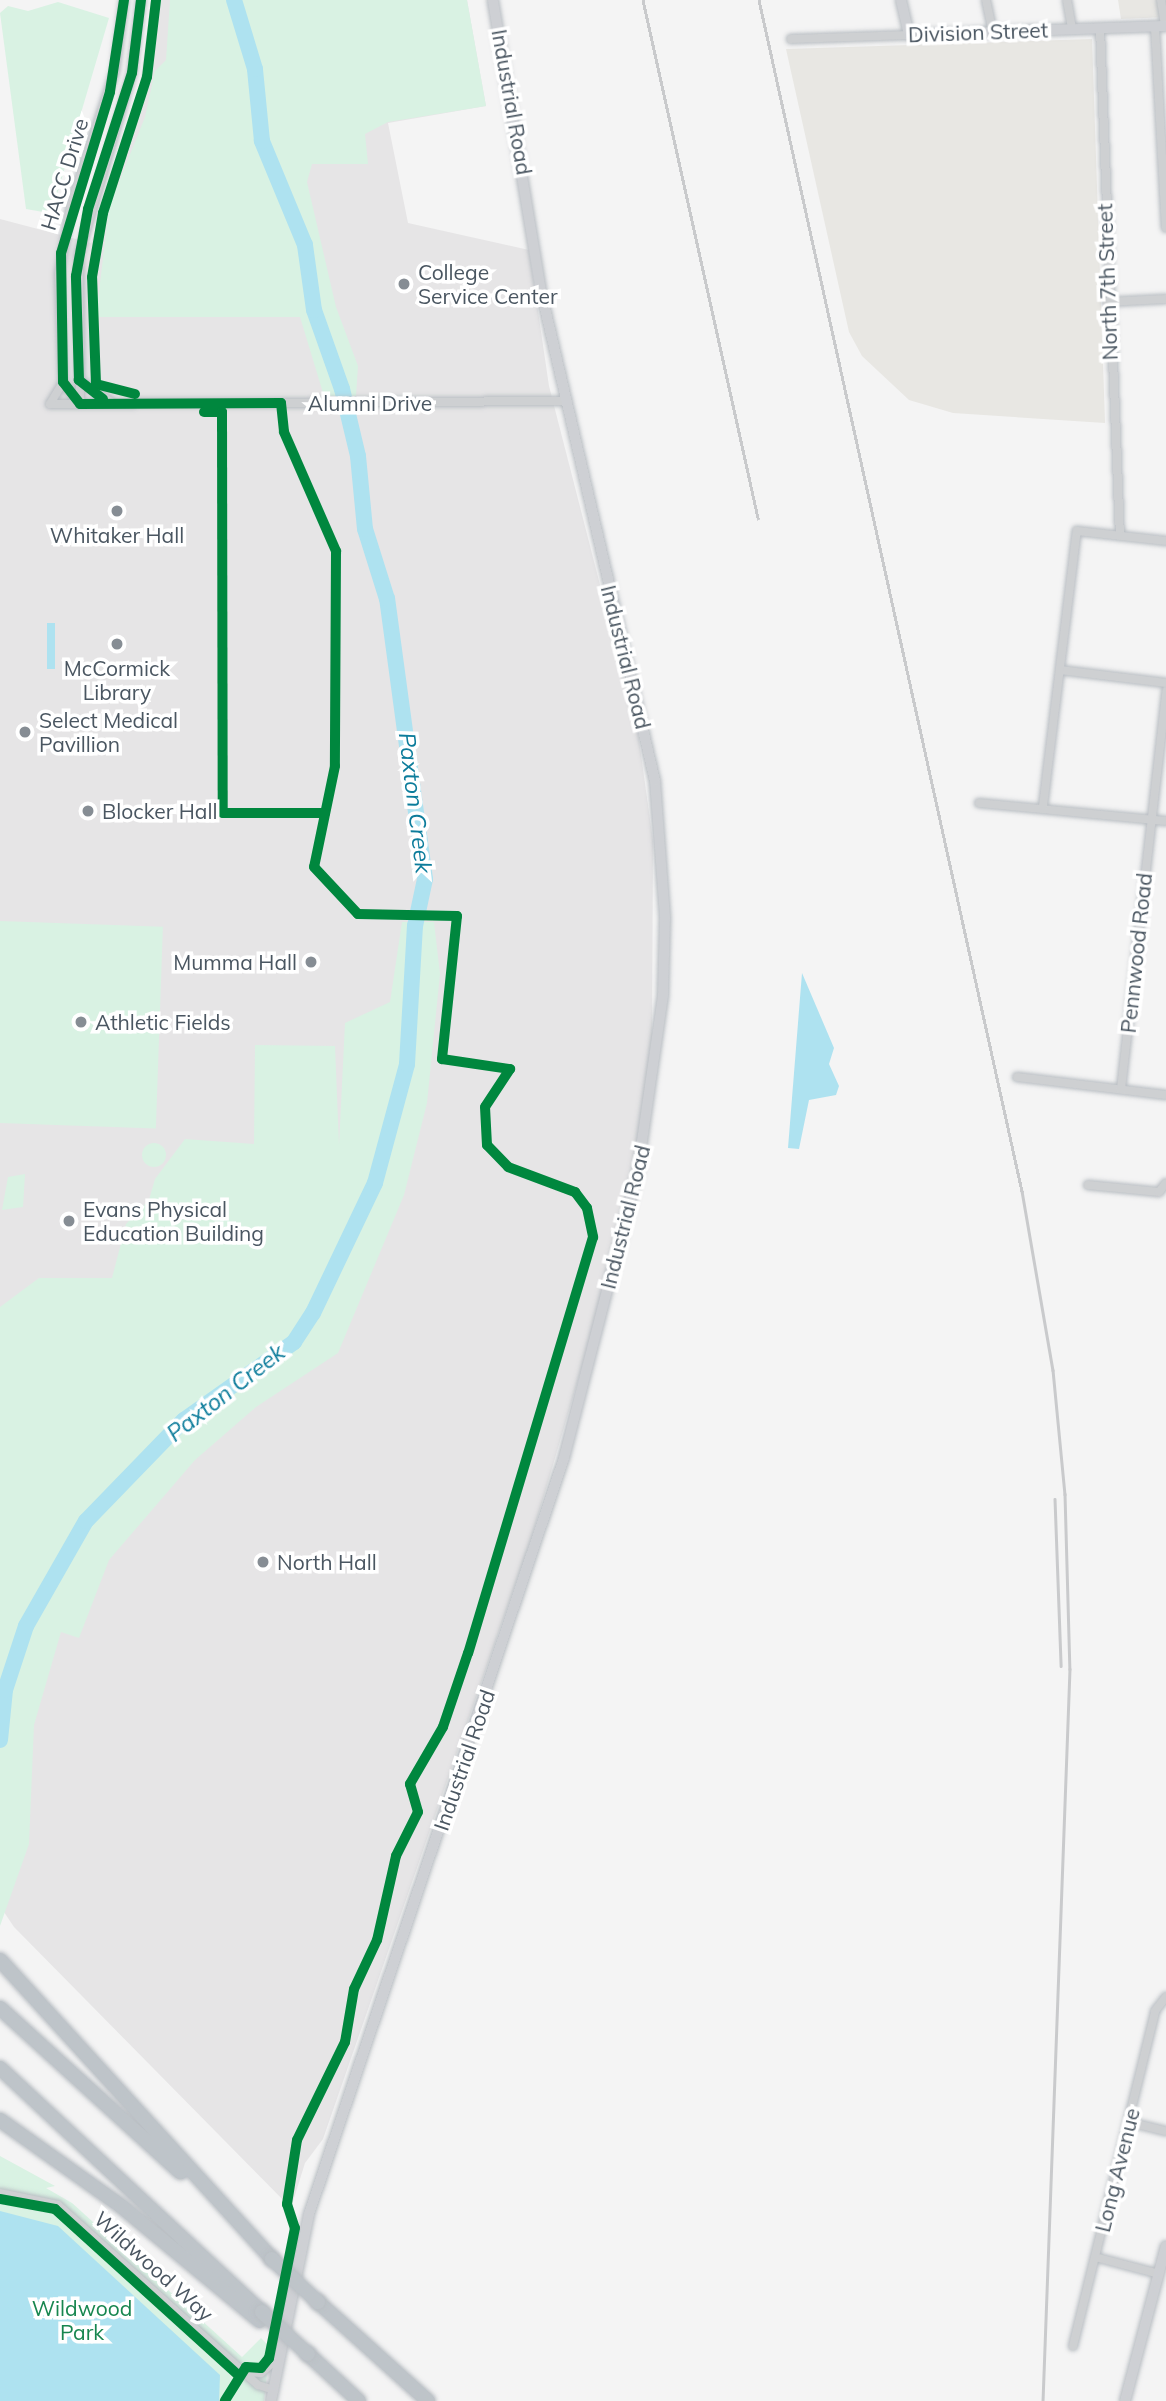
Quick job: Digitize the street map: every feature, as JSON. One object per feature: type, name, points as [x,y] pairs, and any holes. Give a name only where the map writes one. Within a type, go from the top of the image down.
[{"type":"highway","points":[[0,1960],[272,2259]]},
{"type":"highway","points":[[0,2008],[428,2401]]},
{"type":"highway","points":[[0,2068],[261,2316],[356,2401]]},
{"type":"highway","points":[[0,2120],[121,2206],[261,2316]]},
{"type":"street","name":"HACC Drive","points":[[63,382],[61,253],[112,81],[124,0]]},
{"type":"street","name":"HACC Drive","points":[[80,404],[79,255],[129,85],[141,0]]},
{"type":"street","name":"Industrial Road","points":[[273,2396],[309,2214],[564,1458],[638,1169],[655,1076],[665,917],[655,781],[564,401],[493,0]]},
{"type":"street","points":[[901,0],[909,35]]},
{"type":"street","points":[[986,0],[993,32]]},
{"type":"street","points":[[1067,0],[1072,29]]},
{"type":"street","points":[[1161,0],[1166,228]]},
{"type":"street","name":"Division Street","points":[[791,39],[1162,26]]},
{"type":"street","name":"North 7th Street","points":[[1100,28],[1107,302],[1120,536]]},
{"type":"street","points":[[1107,302],[1166,299]]},
{"type":"street","points":[[79,380],[116,404]]},
{"type":"street","points":[[63,382],[80,404]]},
{"type":"street","name":"Alumni Drive","points":[[63,382],[50,404],[564,401]]},
{"type":"street","points":[[1044,806],[1077,531],[1166,541]]},
{"type":"street","points":[[1060,670],[1166,683]]},
{"type":"street","name":"Pennwood Road","points":[[1121,1089],[1166,691]]},
{"type":"street","points":[[979,803],[1044,806],[1166,821]]},
{"type":"street","points":[[1017,1077],[1166,1094]]},
{"type":"street","points":[[1088,1185],[1159,1192],[1166,1182]]},
{"type":"street","name":"Long Avenue","points":[[1073,2346],[1155,2011],[1166,1997]]},
{"type":"street","points":[[1129,2122],[1166,2131]]},
{"type":"street","name":"Wildwood Way","points":[[0,2193],[58,2205],[273,2396]]},
{"type":"street","points":[[1125,2401],[1166,2246]]},
{"type":"street","points":[[1096,2257],[1159,2274]]},
{"type":"street","points":[[242,2371],[261,2373],[281,2355]]},
{"type":"shaded area","points":[[151,0],[467,0],[486,106],[388,123],[408,223],[529,250],[549,386],[638,733],[653,841],[652,1040],[633,1172],[604,1292],[532,1536],[323,2139],[305,2163],[291,2208],[14,1927],[0,1906],[0,219],[91,243],[139,91]]},
{"type":"shaded area","points":[[1118,0],[1166,0],[1166,17],[1121,19]]},
{"type":"shaded area","points":[[1092,39],[1105,423],[953,413],[909,400],[862,356],[849,332],[786,49]]},
{"type":"green space","points":[[170,0],[467,0],[486,106],[388,122],[365,134],[368,164],[312,164],[307,182],[336,307],[358,366],[356,396],[324,396],[300,317],[96,317],[109,207],[145,117],[155,71],[166,60]]},
{"type":"green space","points":[[58,2],[109,18],[53,208],[43,212],[26,209],[0,13],[8,6],[28,11]]},
{"type":"green space","name":"Athletic Fields","points":[[0,921],[163,927],[156,1129],[0,1123]]},
{"type":"green space","points":[[402,922],[434,922],[440,974],[427,1103],[404,1195],[338,1353],[256,1407],[195,1460],[109,1560],[79,1638],[61,1632],[34,1725],[29,1844],[0,1926],[0,1307],[39,1278],[112,1278],[126,1224],[149,1200],[155,1179],[185,1139],[254,1144],[255,1045],[335,1046],[339,1145],[345,1023],[390,1002]]},
{"type":"green space","points":[[154,1143],[163,1146],[166,1155],[163,1164],[154,1167],[145,1164],[142,1155],[145,1146]]},
{"type":"green space","points":[[25,1174],[23,1207],[2,1210],[8,1177]]},
{"type":"green space","name":"Wildwood Park","points":[[0,2156],[55,2186],[46,2188],[72,2203],[242,2357],[261,2338],[270,2347],[264,2401],[0,2401]]},
{"type":"water","points":[[47,623],[55,623],[55,669],[47,669]]},
{"type":"water","points":[[802,973],[834,1048],[829,1064],[839,1086],[836,1095],[809,1100],[799,1149],[788,1148]]},
{"type":"water","name":"Wildwood Park","points":[[0,2211],[58,2226],[220,2375],[219,2401],[0,2401]]},
{"type":"waterway","name":"Paxton Creek","points":[[0,1740],[5,1690],[26,1626],[86,1521],[184,1420],[294,1342],[313,1313],[375,1183],[407,1064],[415,926],[425,879],[387,599],[365,529],[358,456],[342,389],[314,310],[305,245],[262,141],[255,69],[234,0]]},
{"type":"railway","points":[[643,0],[758,518]]},
{"type":"railway","points":[[759,0],[1022,1191],[1053,1370],[1065,1494],[1070,1669],[1043,2401]]},
{"type":"railway","points":[[1055,1499],[1061,1666]]},
{"type":"cycle path","points":[[124,0],[110,92],[61,253],[63,382],[80,404],[281,403],[284,432],[336,551],[335,766],[314,867],[358,914],[457,916],[442,1059],[510,1069],[485,1107],[487,1145],[508,1167],[575,1192],[587,1208],[593,1237],[468,1653],[443,1727],[410,1784],[418,1812],[396,1856],[377,1940],[354,1989],[345,2042],[297,2140],[287,2204],[295,2228],[269,2358],[261,2368],[246,2367],[225,2401]]},
{"type":"cycle path","points":[[103,399],[79,380],[76,276],[88,209],[132,73],[141,0]]},
{"type":"cycle path","points":[[135,394],[96,384],[92,277],[103,213],[147,77],[156,0]]},
{"type":"cycle path","points":[[204,412],[222,412],[223,813],[325,813]]},
{"type":"cycle path","points":[[0,2199],[55,2209],[238,2375]]},
{"type":"place","name":"College Service Center","points":[[404,284]]},
{"type":"place","name":"Whitaker Hall","points":[[117,511]]},
{"type":"place","name":"McCormick Library","points":[[117,644]]},
{"type":"place","name":"Select Medical Pavillion","points":[[25,732]]},
{"type":"place","name":"Blocker Hall","points":[[88,811]]},
{"type":"place","name":"Mumma Hall","points":[[311,962]]},
{"type":"place","name":"Athletic Fields","points":[[81,1022]]},
{"type":"place","name":"Evans Physical Education Building","points":[[69,1221]]},
{"type":"place","name":"North Hall","points":[[263,1562]]}]
